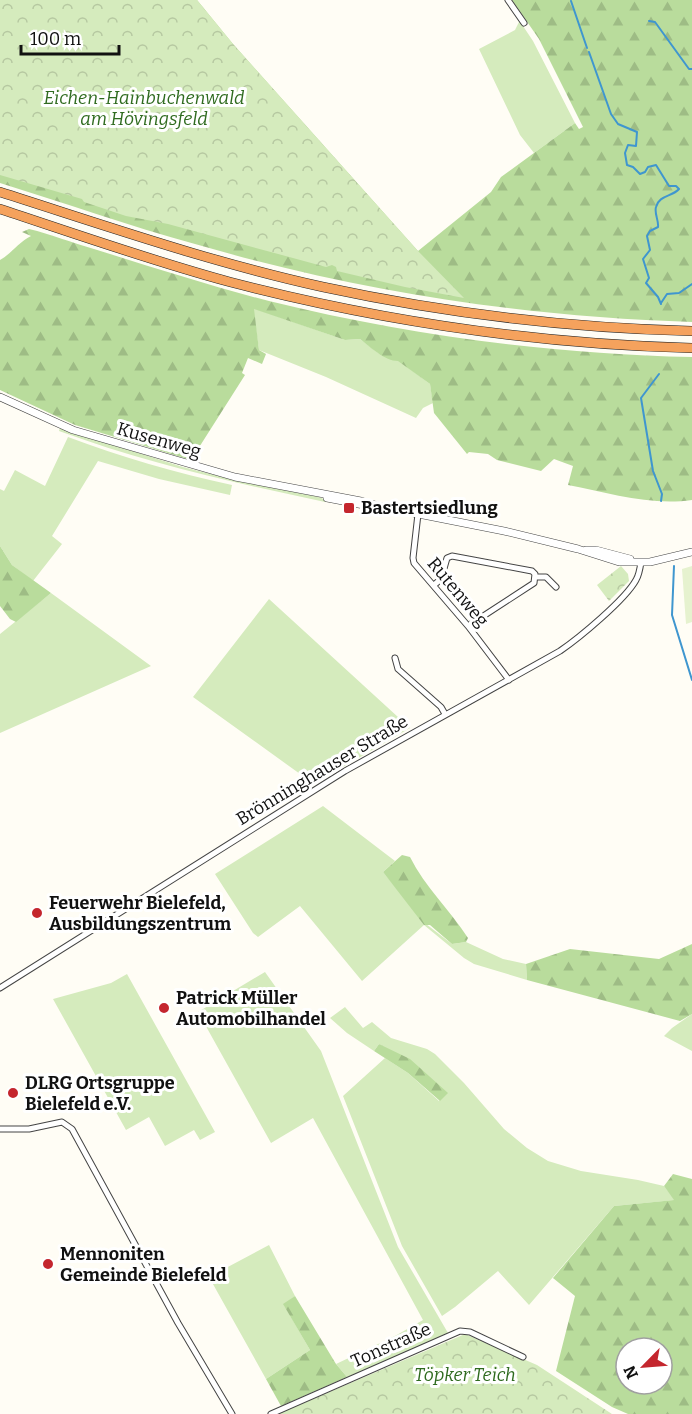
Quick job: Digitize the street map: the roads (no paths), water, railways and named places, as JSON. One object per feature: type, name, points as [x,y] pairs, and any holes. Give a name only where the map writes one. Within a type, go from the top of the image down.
[{"type":"highway","points":[[0,192],[169,246],[322,287],[477,314],[564,324],[692,331]]},
{"type":"highway","points":[[0,209],[230,282],[365,313],[522,337],[692,348]]},
{"type":"street","points":[[508,0],[524,23]]},
{"type":"street","name":"Kusenweg","points":[[0,397],[73,430],[235,477],[361,501],[578,549],[596,550],[641,562],[692,552]]},
{"type":"street","name":"Rutenweg","points":[[418,514],[413,561],[468,626],[509,680]]},
{"type":"street","points":[[434,585],[441,579],[447,558],[452,556],[532,571],[536,577],[533,584],[468,626]]},
{"type":"street","name":"Brönninghauser Straße","points":[[0,988],[345,771],[560,651],[590,627],[631,587],[638,576],[641,562]]},
{"type":"street","points":[[536,577],[546,577],[556,587]]},
{"type":"street","points":[[396,658],[398,669],[441,707],[445,714]]},
{"type":"street","points":[[0,1129],[29,1129],[62,1122],[72,1129],[178,1323],[232,1414]]},
{"type":"street","name":"Tonstraße","points":[[271,1414],[460,1331],[470,1332],[524,1357]]},
{"type":"waterway","points":[[571,1],[587,48]]},
{"type":"waterway","points":[[649,21],[655,22],[689,69],[692,69]]},
{"type":"waterway","points":[[589,52],[611,114],[618,124],[637,132],[636,146],[628,145],[625,153],[627,165],[640,174],[648,167],[656,165],[669,186],[676,186],[679,189],[658,203],[656,209],[658,227],[650,231],[647,236],[650,250],[643,259],[649,278],[646,283],[661,304]]},
{"type":"waterway","points":[[661,303],[667,294],[679,293],[692,284]]},
{"type":"waterway","points":[[659,374],[641,398],[653,471],[662,494],[661,501]]},
{"type":"waterway","points":[[674,566],[672,615],[692,680]]},
{"type":"place","name":"Bastertsiedlung","points":[[349,508]]},
{"type":"place","name":"Feuerwehr Bielefeld, Ausbildungszentrum","points":[[37,913]]},
{"type":"place","name":"Patrick Müller Automobilhandel","points":[[164,1008]]},
{"type":"place","name":"DLRG Ortsgruppe Bielefeld e.V.","points":[[13,1093]]},
{"type":"place","name":"Mennoniten Gemeinde Bielefeld","points":[[48,1264]]},
{"type":"park label","name":"Eichen-Hainbuchenwald am Hövingsfeld","points":[[144,108]]},
{"type":"park label","name":"Töpker Teich","points":[[465,1375]]}]
